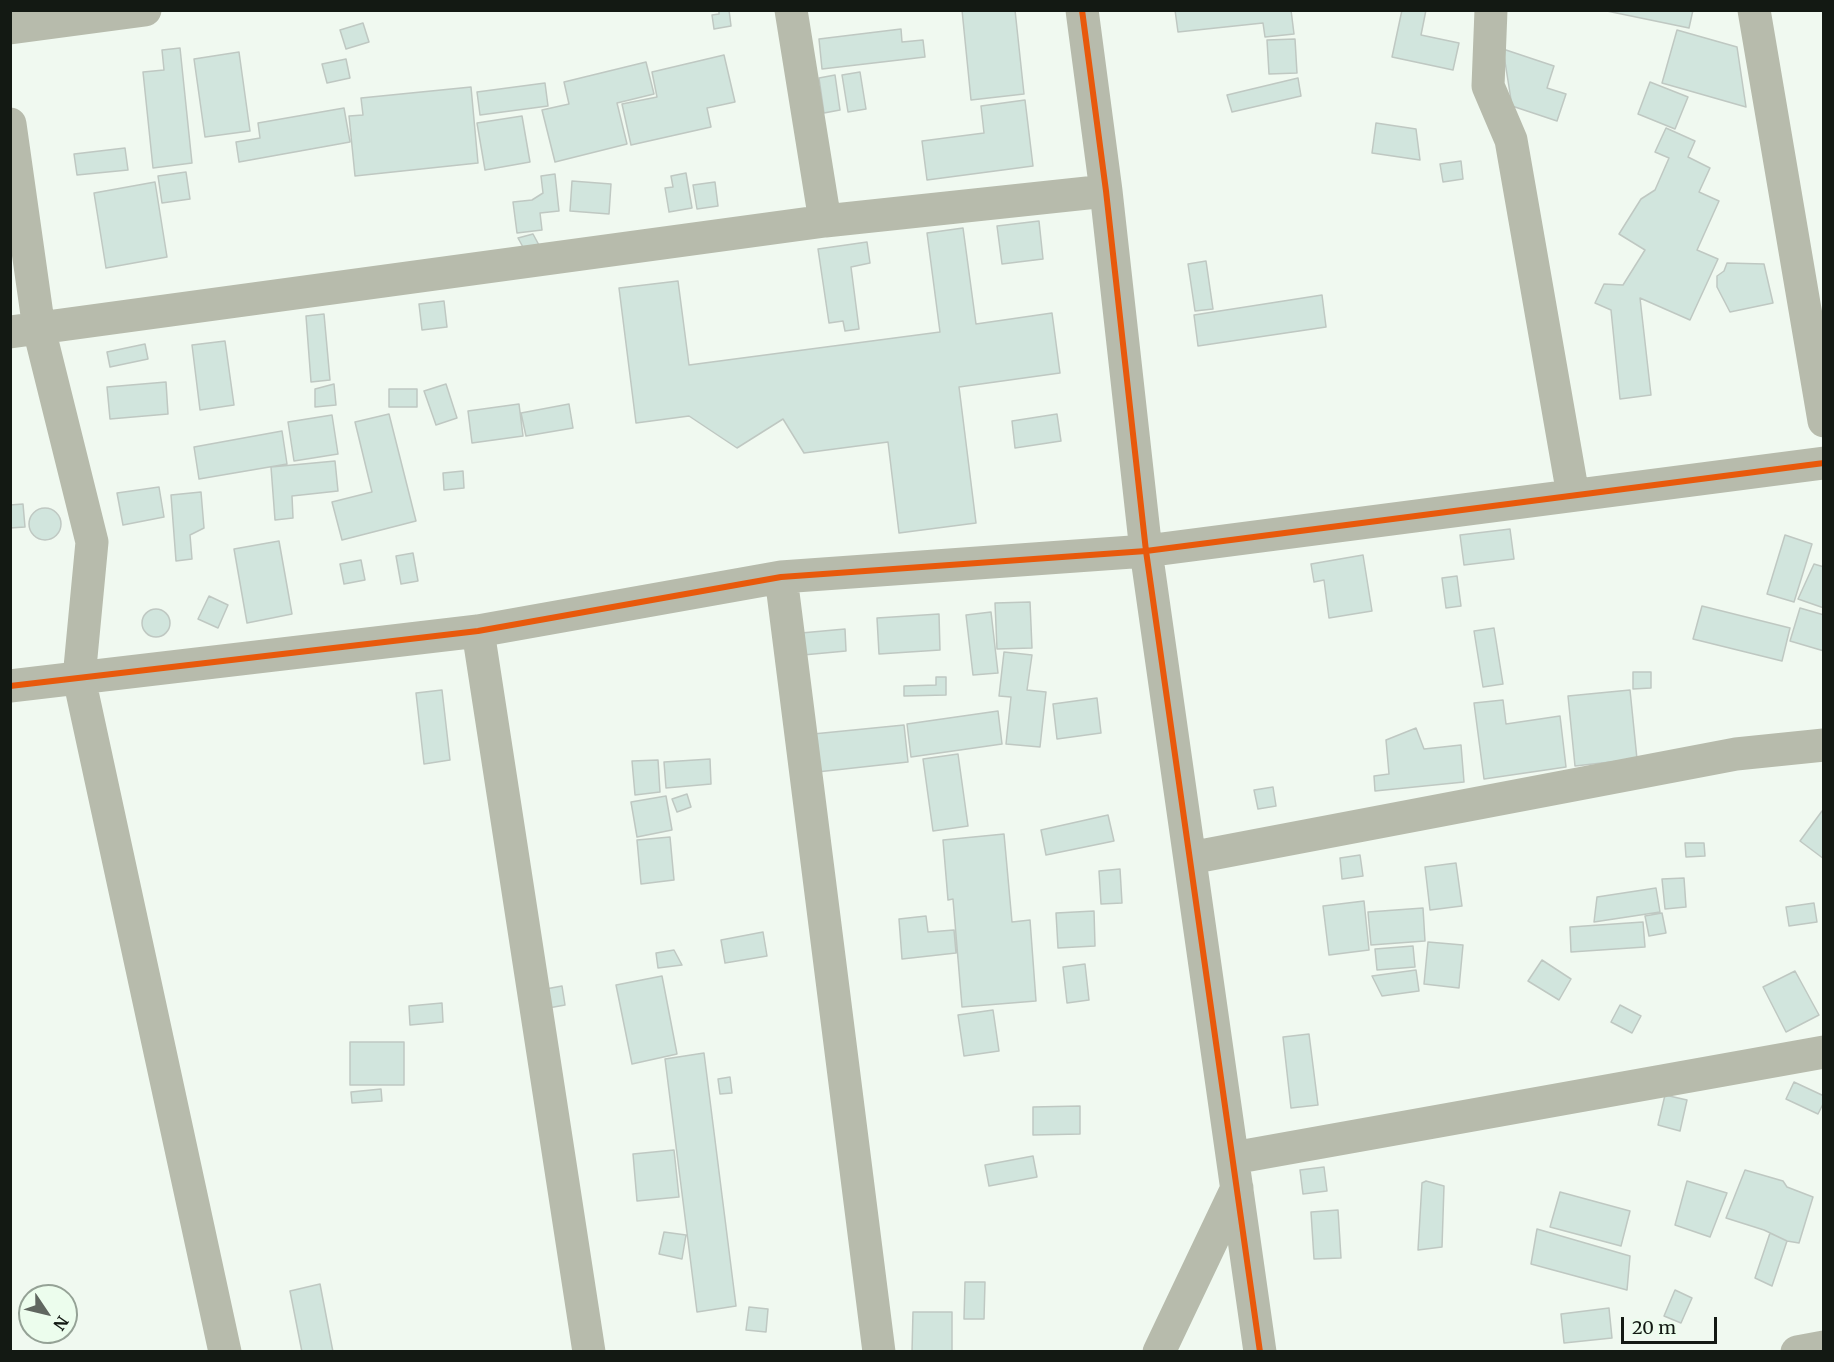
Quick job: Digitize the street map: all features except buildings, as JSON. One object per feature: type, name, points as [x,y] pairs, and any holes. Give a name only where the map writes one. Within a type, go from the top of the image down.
[{"type":"street","points":[[10,28],[145,10]]},
{"type":"street","points":[[791,10],[825,221]]},
{"type":"street","points":[[1082,10],[1106,191],[1146,551],[1260,1352]]},
{"type":"street","points":[[1491,10],[1488,86],[1511,140],[1573,495]]},
{"type":"street","points":[[1754,10],[1824,421]]},
{"type":"street","points":[[10,124],[25,331],[92,542],[79,678],[225,1352]]},
{"type":"street","points":[[25,331],[825,221],[1106,191]]},
{"type":"street","points":[[10,686],[478,631],[781,577],[1146,551],[1824,463]]},
{"type":"street","points":[[781,577],[879,1352]]},
{"type":"street","points":[[478,631],[589,1352]]},
{"type":"street","points":[[1190,858],[1736,754],[1824,745]]},
{"type":"street","points":[[1235,1173],[1824,1052]]},
{"type":"street","points":[[1159,1352],[1235,1173]]},
{"type":"street","points":[[1797,1352],[1824,1347]]},
{"type":"cycle path","points":[[1082,10],[1106,191],[1146,551],[1260,1352]]},
{"type":"cycle path","points":[[10,686],[478,631],[781,577],[1146,551],[1824,463]]}]
